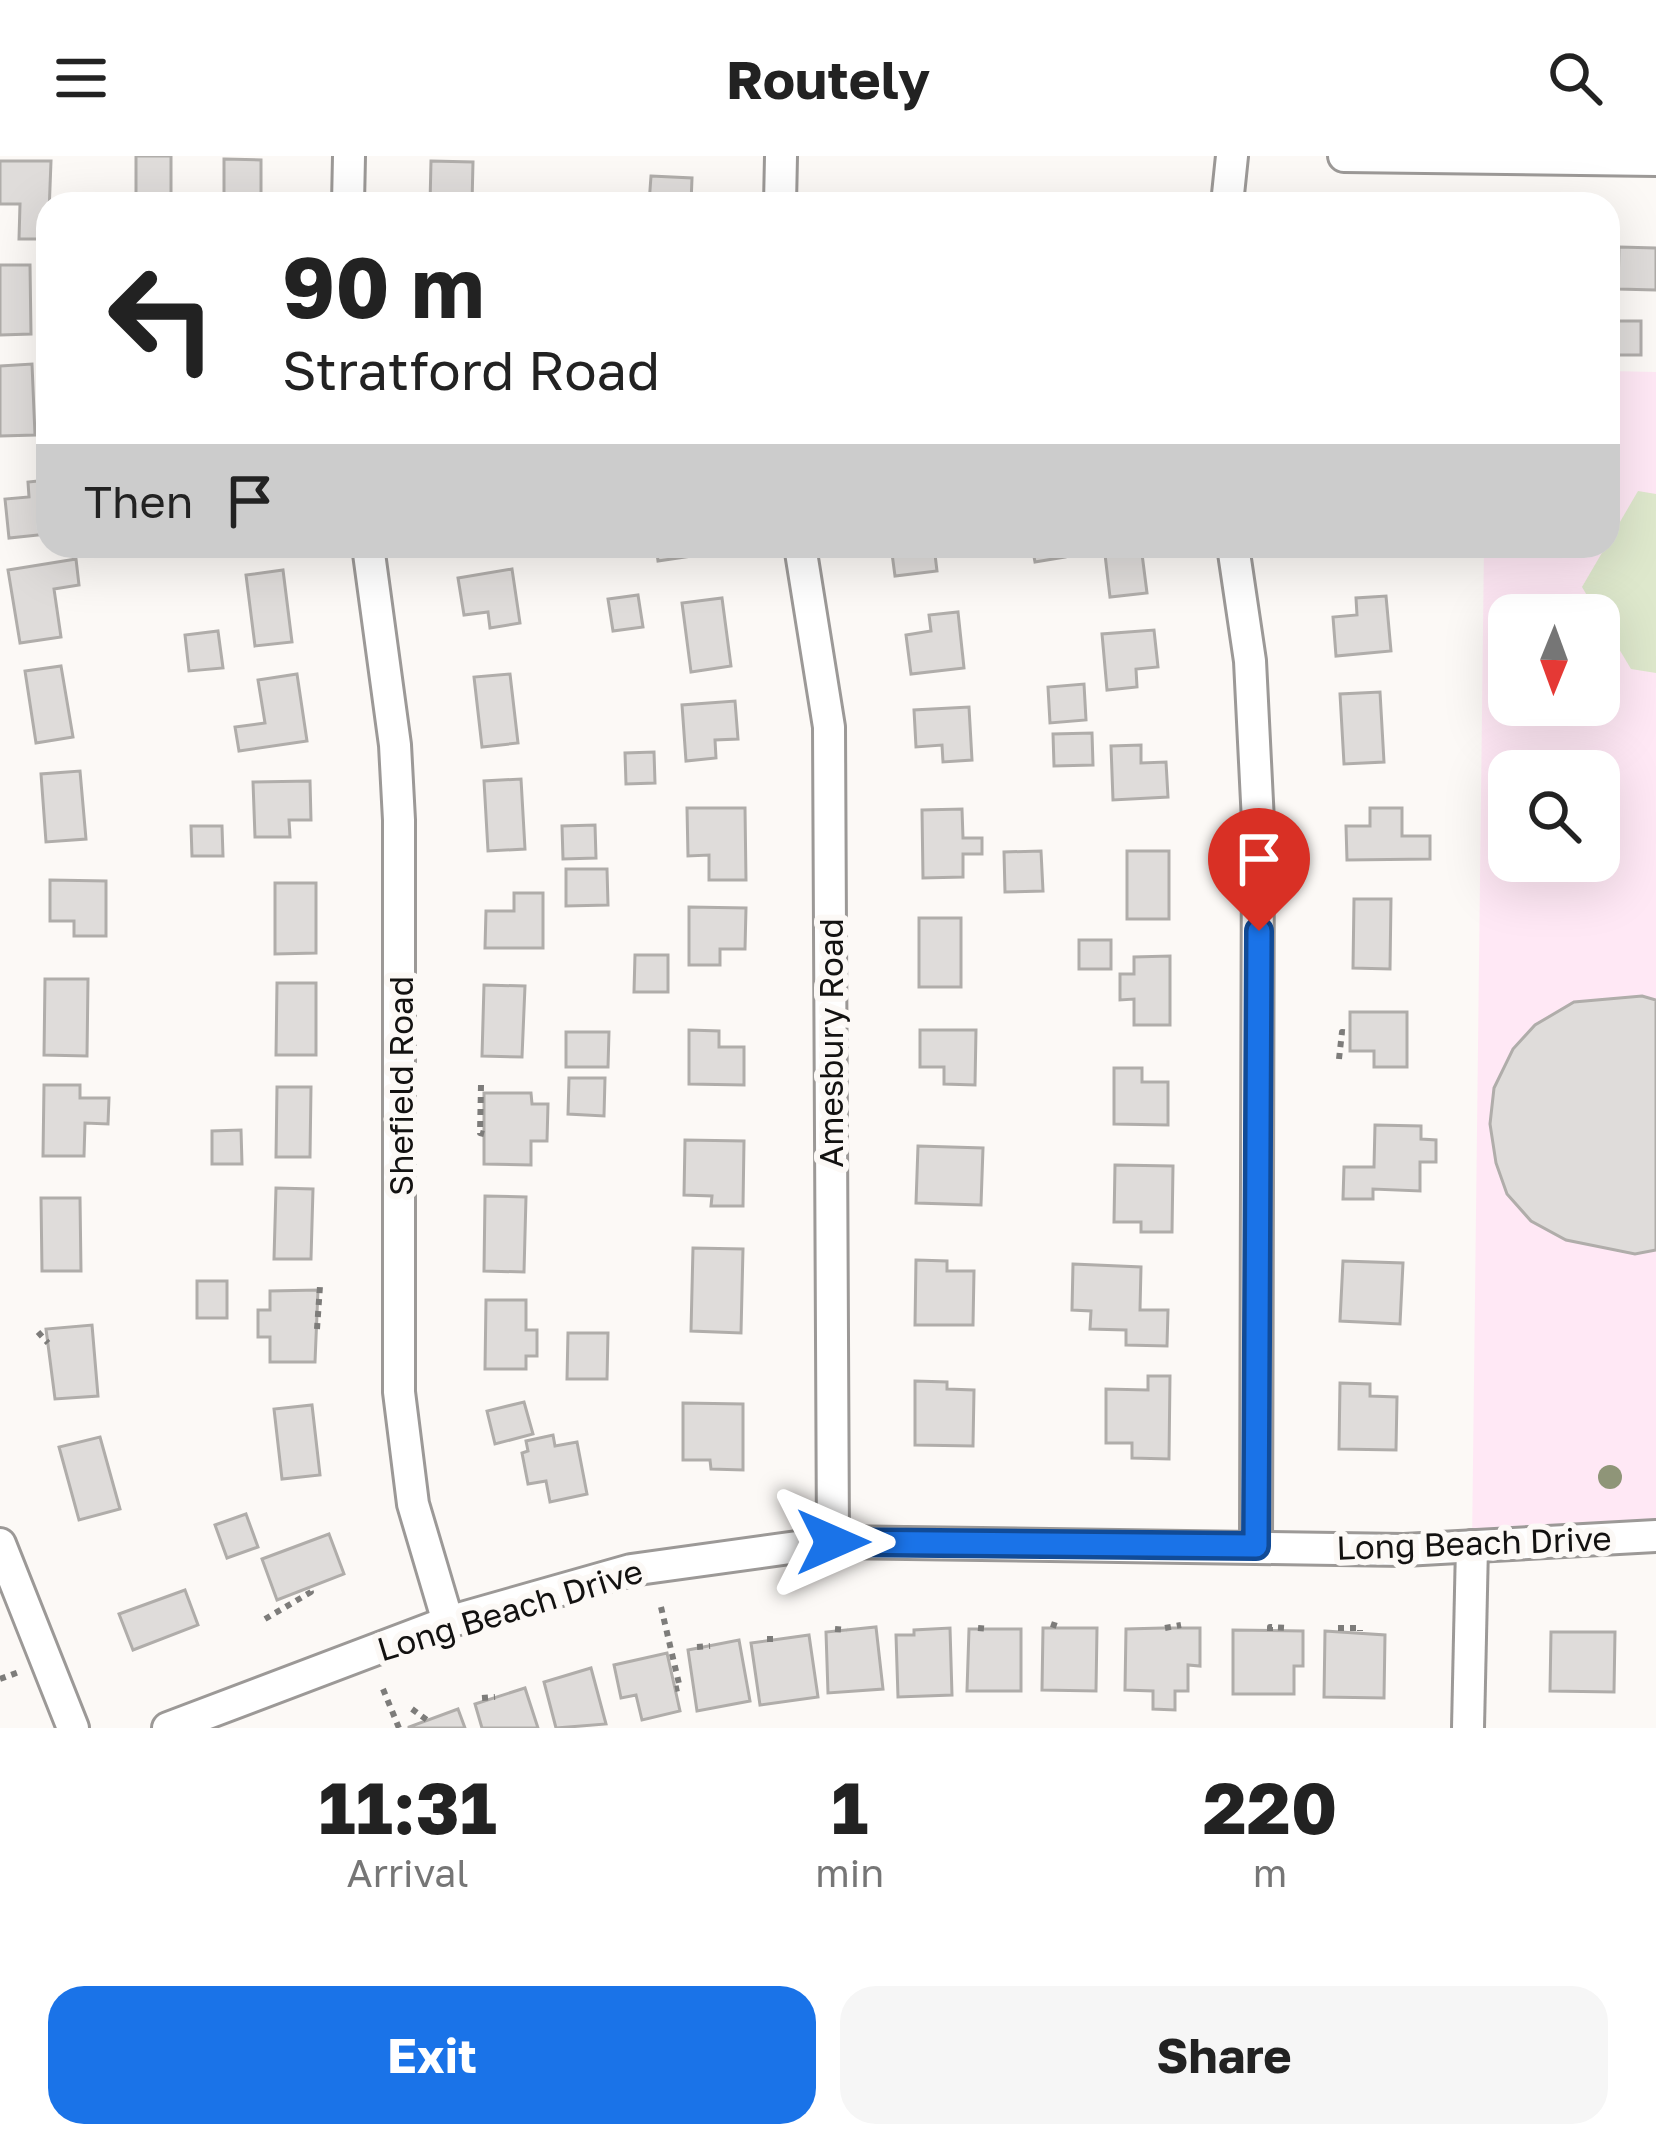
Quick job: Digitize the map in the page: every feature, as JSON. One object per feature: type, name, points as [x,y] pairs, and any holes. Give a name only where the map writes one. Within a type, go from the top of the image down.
[{"type":"street","points":[[348,192],[349,156]]},
{"type":"street","points":[[780,192],[781,156]]},
{"type":"street","points":[[1228,192],[1232,156]]},
{"type":"street","points":[[1344,156],[1656,160]]},
{"type":"street","name":"Shefield Road","points":[[370,558],[395,745],[399,820],[399,1392],[413,1504],[448,1622]]},
{"type":"street","name":"Amesbury Road","points":[[802,558],[829,728],[833,1542]]},
{"type":"street","points":[[1235,558],[1250,661],[1258,822],[1256,1546]]},
{"type":"street","name":"Long Beach Drive","points":[[168,1728],[448,1622],[631,1570],[833,1542],[1404,1550],[1656,1536]]},
{"type":"street","points":[[0,1544],[73,1728]]},
{"type":"street","points":[[1468,1728],[1472,1546]]},
{"type":"path","points":[[1339,1059],[1342,1032],[1350,1033]]},
{"type":"path","points":[[481,1085],[480,1133],[484,1134]]},
{"type":"path","points":[[317,1329],[320,1286]]},
{"type":"path","points":[[38,1332],[48,1343]]},
{"type":"path","points":[[265,1619],[311,1592],[309,1587]]},
{"type":"path","points":[[661,1606],[680,1688],[675,1689]]},
{"type":"path","points":[[1165,1628],[1181,1625]]},
{"type":"path","points":[[978,1628],[988,1629]]},
{"type":"path","points":[[1270,1631],[1288,1628]]},
{"type":"path","points":[[1338,1628],[1360,1631]]},
{"type":"path","points":[[835,1629],[847,1630]]},
{"type":"path","points":[[767,1639],[778,1639]]},
{"type":"path","points":[[697,1647],[710,1646]]},
{"type":"path","points":[[0,1679],[25,1670]]},
{"type":"path","points":[[383,1689],[399,1728]]},
{"type":"path","points":[[482,1698],[495,1697]]},
{"type":"path","points":[[412,1709],[428,1720]]},
{"type":"shaded area","points":[[1620,371],[1656,372],[1656,1536],[1472,1546],[1484,558],[1620,558]]},
{"type":"green space","points":[[1638,491],[1656,494],[1656,673],[1631,669],[1620,651],[1620,594],[1586,594],[1582,587],[1599,558],[1620,558],[1620,522]]},
{"type":"building","points":[[136,156],[171,156],[171,192],[136,192]]},
{"type":"building","points":[[224,159],[261,160],[261,192],[224,192]]},
{"type":"building","points":[[0,161],[51,161],[50,192],[36,192],[36,239],[19,239],[20,204],[0,204]]},
{"type":"building","points":[[431,161],[473,162],[472,192],[430,192]]},
{"type":"building","points":[[651,176],[692,178],[691,192],[650,192]]},
{"type":"building","points":[[1620,247],[1656,248],[1656,290],[1620,289]]},
{"type":"building","points":[[0,265],[30,265],[31,334],[0,335]]},
{"type":"building","points":[[1620,321],[1641,321],[1641,355],[1620,355]]},
{"type":"building","points":[[32,364],[35,435],[0,436],[0,366]]},
{"type":"building","points":[[36,481],[36,535],[9,538],[5,499],[29,497],[28,482]]},
{"type":"building","points":[[893,558],[935,558],[937,571],[895,576]]},
{"type":"building","points":[[1105,558],[1143,558],[1147,593],[1110,597]]},
{"type":"building","points":[[76,559],[79,585],[54,589],[61,637],[20,643],[8,570]]},
{"type":"building","points":[[512,569],[520,623],[490,628],[488,612],[464,615],[458,578]]},
{"type":"building","points":[[283,570],[292,642],[255,646],[246,575]]},
{"type":"building","points":[[638,595],[643,627],[613,631],[608,599]]},
{"type":"building","points":[[1386,596],[1391,651],[1336,656],[1333,617],[1357,615],[1356,598]]},
{"type":"building","points":[[722,598],[731,666],[691,672],[682,603]]},
{"type":"building","points":[[958,612],[964,668],[911,674],[906,635],[931,631],[929,615]]},
{"type":"building","points":[[1154,630],[1158,667],[1136,669],[1137,687],[1107,690],[1102,634]]},
{"type":"building","points":[[218,631],[223,668],[189,671],[185,635]]},
{"type":"building","points":[[61,666],[73,737],[36,743],[25,671]]},
{"type":"building","points":[[297,674],[307,741],[239,751],[235,727],[265,723],[258,680]]},
{"type":"building","points":[[510,674],[518,743],[482,747],[474,677]]},
{"type":"building","points":[[1084,684],[1086,720],[1050,723],[1048,687]]},
{"type":"building","points":[[1380,692],[1384,762],[1344,764],[1340,694]]},
{"type":"building","points":[[735,701],[738,739],[715,740],[716,758],[686,761],[682,705]]},
{"type":"building","points":[[969,707],[972,760],[943,762],[942,745],[916,747],[914,710]]},
{"type":"building","points":[[1092,733],[1093,765],[1054,766],[1053,734]]},
{"type":"building","points":[[1141,745],[1141,763],[1166,762],[1168,797],[1113,800],[1111,746]]},
{"type":"building","points":[[654,752],[655,783],[626,784],[625,753]]},
{"type":"building","points":[[80,771],[86,839],[46,842],[41,774]]},
{"type":"building","points":[[521,779],[525,849],[488,851],[484,781]]},
{"type":"building","points":[[310,781],[311,820],[289,820],[290,837],[255,837],[253,782]]},
{"type":"building","points":[[687,808],[745,808],[746,880],[709,880],[709,855],[688,856]]},
{"type":"building","points":[[1370,808],[1402,808],[1402,836],[1430,836],[1430,859],[1347,860],[1346,826],[1370,826]]},
{"type":"building","points":[[962,809],[963,838],[982,838],[982,854],[963,854],[963,877],[923,878],[922,810]]},
{"type":"building","points":[[595,825],[596,858],[563,859],[562,826]]},
{"type":"building","points":[[191,826],[222,826],[223,856],[192,856]]},
{"type":"building","points":[[1041,851],[1043,891],[1005,892],[1004,852]]},
{"type":"building","points":[[1127,851],[1169,851],[1169,919],[1127,919]]},
{"type":"building","points":[[566,869],[607,869],[608,905],[566,906]]},
{"type":"building","points":[[50,880],[106,881],[106,936],[74,936],[74,921],[50,921]]},
{"type":"building","points":[[275,883],[316,883],[316,953],[275,954]]},
{"type":"building","points":[[514,893],[543,893],[543,948],[485,948],[486,911],[514,911]]},
{"type":"building","points":[[1354,899],[1391,899],[1390,969],[1353,968]]},
{"type":"building","points":[[689,907],[746,908],[745,949],[720,949],[720,965],[689,965]]},
{"type":"building","points":[[919,918],[961,918],[961,987],[919,987]]},
{"type":"building","points":[[1079,940],[1111,940],[1111,969],[1079,969]]},
{"type":"building","points":[[635,955],[668,955],[668,992],[634,992]]},
{"type":"building","points":[[1170,956],[1170,1025],[1134,1025],[1134,999],[1120,1000],[1120,974],[1134,974],[1134,957]]},
{"type":"building","points":[[45,979],[88,979],[87,1056],[44,1055]]},
{"type":"building","points":[[277,983],[316,983],[316,1055],[276,1055]]},
{"type":"building","points":[[484,985],[525,986],[522,1057],[482,1056]]},
{"type":"building","points":[[1642,996],[1656,1000],[1656,1250],[1635,1254],[1566,1240],[1531,1221],[1507,1194],[1490,1124],[1494,1088],[1513,1049],[1535,1025],[1574,1002]]},
{"type":"building","points":[[1350,1012],[1407,1012],[1407,1067],[1374,1067],[1374,1051],[1350,1051]]},
{"type":"building","points":[[689,1030],[719,1031],[719,1047],[744,1047],[744,1085],[689,1084]]},
{"type":"building","points":[[920,1030],[976,1030],[975,1085],[944,1084],[944,1067],[920,1067]]},
{"type":"building","points":[[566,1032],[609,1032],[608,1067],[566,1067]]},
{"type":"building","points":[[1114,1068],[1142,1068],[1142,1082],[1168,1082],[1168,1125],[1114,1124]]},
{"type":"building","points":[[569,1078],[605,1078],[604,1116],[568,1114]]},
{"type":"building","points":[[44,1085],[80,1085],[80,1098],[109,1098],[108,1124],[85,1123],[84,1156],[43,1156]]},
{"type":"building","points":[[277,1087],[311,1087],[310,1157],[276,1157]]},
{"type":"building","points":[[484,1093],[531,1093],[532,1104],[548,1104],[547,1141],[531,1141],[531,1165],[484,1164]]},
{"type":"building","points":[[1375,1125],[1421,1126],[1421,1139],[1436,1140],[1436,1162],[1420,1162],[1420,1191],[1373,1189],[1373,1199],[1343,1199],[1344,1167],[1374,1167]]},
{"type":"building","points":[[241,1130],[242,1164],[212,1164],[212,1131]]},
{"type":"building","points":[[685,1140],[744,1141],[743,1206],[711,1206],[712,1196],[684,1195]]},
{"type":"building","points":[[918,1146],[983,1148],[981,1205],[916,1203]]},
{"type":"building","points":[[1115,1165],[1173,1166],[1172,1232],[1141,1232],[1141,1222],[1114,1222]]},
{"type":"building","points":[[276,1188],[313,1189],[311,1259],[274,1259]]},
{"type":"building","points":[[485,1196],[526,1197],[524,1272],[484,1271]]},
{"type":"building","points":[[41,1198],[80,1198],[81,1271],[42,1271]]},
{"type":"building","points":[[693,1248],[743,1249],[741,1333],[691,1331]]},
{"type":"building","points":[[916,1260],[947,1261],[947,1271],[974,1271],[973,1325],[915,1325]]},
{"type":"building","points":[[1343,1261],[1403,1263],[1400,1324],[1340,1321]]},
{"type":"building","points":[[1073,1264],[1141,1267],[1140,1310],[1168,1310],[1167,1346],[1126,1345],[1126,1330],[1090,1329],[1091,1311],[1072,1310]]},
{"type":"building","points":[[197,1281],[227,1281],[227,1318],[197,1318]]},
{"type":"building","points":[[318,1290],[315,1362],[270,1362],[270,1337],[258,1337],[258,1310],[270,1310],[270,1291]]},
{"type":"building","points":[[486,1300],[526,1300],[526,1330],[537,1330],[537,1356],[526,1356],[526,1369],[485,1369]]},
{"type":"building","points":[[92,1325],[98,1396],[55,1399],[46,1329]]},
{"type":"building","points":[[568,1333],[608,1333],[607,1379],[567,1379]]},
{"type":"building","points":[[1148,1376],[1170,1376],[1169,1459],[1132,1458],[1132,1443],[1106,1443],[1106,1389],[1148,1390]]},
{"type":"building","points":[[915,1381],[947,1382],[947,1389],[974,1390],[973,1446],[915,1445]]},
{"type":"building","points":[[1340,1383],[1370,1384],[1370,1396],[1397,1397],[1396,1450],[1339,1449]]},
{"type":"building","points":[[524,1402],[533,1434],[495,1444],[487,1411]]},
{"type":"building","points":[[683,1403],[743,1404],[743,1470],[711,1469],[710,1460],[683,1460]]},
{"type":"building","points":[[312,1405],[320,1475],[282,1479],[274,1409]]},
{"type":"building","points":[[553,1435],[555,1446],[577,1442],[587,1494],[550,1502],[546,1481],[528,1484],[522,1453],[528,1451],[526,1441]]},
{"type":"building","points":[[100,1437],[120,1509],[79,1520],[59,1447]]},
{"type":"building","points":[[246,1514],[258,1547],[227,1558],[215,1525]]},
{"type":"building","points":[[329,1534],[344,1574],[277,1600],[262,1559]]},
{"type":"building","points":[[185,1590],[198,1625],[133,1650],[119,1614]]},
{"type":"building","points":[[876,1627],[883,1689],[828,1693],[826,1632]]},
{"type":"building","points":[[950,1628],[952,1695],[898,1697],[896,1635]]},
{"type":"building","points":[[1043,1628],[1097,1628],[1096,1691],[1042,1690]]},
{"type":"building","points":[[1200,1628],[1200,1666],[1188,1665],[1188,1691],[1175,1691],[1175,1710],[1153,1709],[1153,1691],[1125,1690],[1126,1629]]},
{"type":"building","points":[[969,1629],[1021,1629],[1021,1691],[967,1691]]},
{"type":"building","points":[[1233,1630],[1303,1631],[1303,1666],[1294,1666],[1294,1694],[1233,1694]]},
{"type":"building","points":[[1325,1631],[1385,1635],[1384,1698],[1324,1697]]},
{"type":"building","points":[[1551,1632],[1615,1632],[1614,1692],[1550,1691]]},
{"type":"building","points":[[809,1635],[818,1697],[760,1705],[751,1643]]},
{"type":"building","points":[[739,1640],[750,1701],[697,1711],[688,1650]]},
{"type":"building","points":[[667,1653],[680,1711],[642,1720],[636,1695],[621,1698],[614,1665]]},
{"type":"building","points":[[591,1668],[606,1724],[556,1728],[544,1682]]},
{"type":"building","points":[[525,1688],[538,1728],[482,1728],[475,1704]]},
{"type":"building","points":[[458,1709],[465,1728],[409,1728],[409,1727]]},
{"type":"route","points":[[833,1542],[1256,1546],[1259,931]]}]
